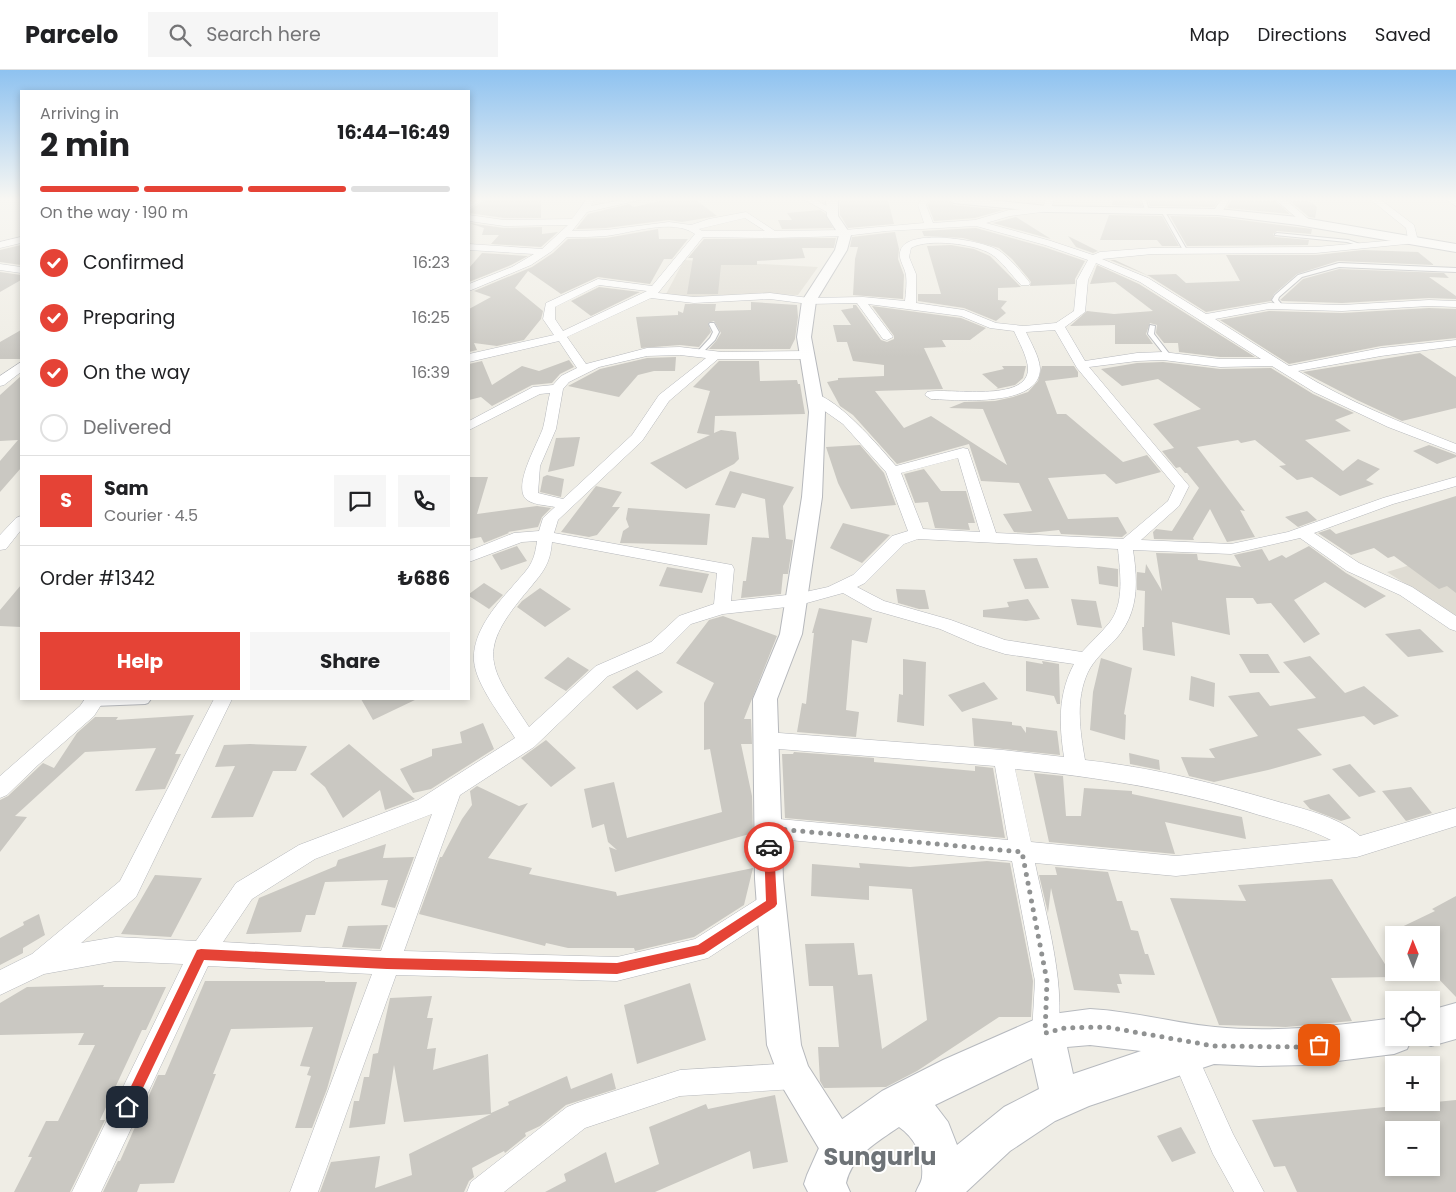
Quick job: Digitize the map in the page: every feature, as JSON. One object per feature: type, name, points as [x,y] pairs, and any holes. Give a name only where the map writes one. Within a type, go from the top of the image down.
[{"type":"main road","points":[[1440,1025],[1456,1021]]},
{"type":"main road","points":[[829,1179],[896,1105],[945,1079],[1045,1033],[1065,1028],[1106,1027],[1200,1052]]},
{"type":"main road","points":[[1045,1033],[1060,1099]]},
{"type":"main road","points":[[941,1189],[992,1140],[1018,1121],[1060,1099],[1114,1078],[1200,1052],[1300,1047],[1385,1037]]},
{"type":"main road","points":[[896,1105],[912,1111],[924,1120],[933,1133],[938,1149],[941,1189]]},
{"type":"street","points":[[470,288],[517,268],[543,252]]},
{"type":"street","points":[[470,358],[499,353],[561,335],[652,292],[681,252]]},
{"type":"street","points":[[829,1179],[784,1044],[772,904],[765,699],[791,634],[812,497],[817,412],[804,337],[809,300],[839,252]]},
{"type":"street","points":[[906,252],[904,257],[909,264],[913,282],[910,305]]},
{"type":"street","points":[[995,252],[1025,282]]},
{"type":"street","points":[[1075,252],[1144,280],[1272,362],[1318,389],[1384,420],[1456,448]]},
{"type":"street","points":[[584,370],[550,318],[550,305],[598,282],[694,300],[770,296],[809,300],[860,300],[910,305],[964,313],[994,326],[1019,329],[1059,326],[1079,312],[1081,282],[1094,259],[1100,255],[1145,252]]},
{"type":"street","points":[[0,267],[20,270]]},
{"type":"street","points":[[860,300],[887,337]]},
{"type":"street","points":[[1204,318],[1269,306],[1342,308],[1429,303],[1456,304]]},
{"type":"street","points":[[1059,326],[1081,365],[1182,486],[1174,503],[1125,545]]},
{"type":"street","points":[[931,395],[1001,394],[1014,392],[1026,387],[1032,379],[1034,369],[1019,329]]},
{"type":"street","points":[[1286,370],[1380,352],[1456,343]]},
{"type":"street","points":[[1436,345],[1456,356]]},
{"type":"street","points":[[566,504],[535,498],[531,495],[530,490],[533,466],[549,429],[557,388],[565,379],[595,364],[647,352],[680,351],[715,356],[807,355]]},
{"type":"street","points":[[527,741],[486,674],[482,658],[484,642],[492,625],[540,565],[545,536],[551,518],[637,438],[664,398],[715,356]]},
{"type":"street","points":[[1081,365],[1137,357],[1169,357],[1220,363],[1272,362]]},
{"type":"street","points":[[3,378],[20,368]]},
{"type":"street","points":[[470,425],[537,390],[557,388]]},
{"type":"street","points":[[814,397],[848,421],[893,471],[917,534]]},
{"type":"street","points":[[893,471],[963,452],[990,538]]},
{"type":"street","points":[[86,1192],[201,954],[244,891],[307,852],[425,807],[527,741],[602,670],[657,647],[685,620],[722,608],[796,600],[845,587],[859,579],[898,540],[917,534],[1231,549],[1302,532],[1388,501],[1456,482]]},
{"type":"street","points":[[10,539],[20,524]]},
{"type":"street","points":[[1302,532],[1353,567],[1406,591],[1456,625]]},
{"type":"street","points":[[470,556],[520,537],[545,536],[726,569],[722,608]]},
{"type":"street","points":[[1076,768],[1068,722],[1069,707],[1077,675],[1085,659],[1114,630],[1125,612],[1130,588],[1125,545]]},
{"type":"street","points":[[845,587],[879,606],[945,624],[983,640],[1005,646],[1085,659]]},
{"type":"street","points":[[0,789],[31,759],[87,711],[95,700]]},
{"type":"street","points":[[0,983],[41,962],[128,889],[220,700]]},
{"type":"street","points":[[766,740],[1003,758],[1140,776],[1230,797],[1332,828],[1356,847]]},
{"type":"street","points":[[1003,758],[1047,981],[1045,1033]]},
{"type":"street","points":[[304,1192],[452,789]]},
{"type":"street","points":[[768,828],[1176,866],[1356,847],[1456,817]]},
{"type":"street","points":[[41,962],[116,949],[387,963],[617,969],[700,950],[772,904]]},
{"type":"street","points":[[1200,1052],[1223,1144],[1250,1192]]},
{"type":"street","points":[[482,1192],[577,1117],[680,1083],[795,1076]]},
{"type":"lane","points":[[1280,306],[1275,300],[1277,296],[1300,276],[1339,265],[1456,270]]},
{"type":"lane","points":[[699,353],[713,339],[716,332],[712,324]]},
{"type":"lane","points":[[1152,326],[1151,334],[1169,357]]},
{"type":"lane","points":[[95,700],[145,700]]},
{"type":"shaded area","points":[[684,260],[818,267],[798,295],[758,294],[664,298]]},
{"type":"shaded area","points":[[1456,551],[1456,616],[1387,572]]},
{"type":"building","points":[[0,252],[20,252],[20,265],[0,262]]},
{"type":"building","points":[[677,252],[672,259],[664,259],[650,284],[598,277],[561,294],[528,271],[515,288],[543,311],[541,319],[524,340],[497,346],[474,343],[477,350],[470,352],[470,308],[491,297],[474,291],[532,267],[553,253]]},
{"type":"building","points":[[693,252],[803,252],[805,258],[757,261],[757,265],[721,265],[718,294],[687,294],[693,258],[688,258]]},
{"type":"building","points":[[857,252],[899,252],[898,259],[904,275],[903,299],[853,295]]},
{"type":"building","points":[[929,252],[982,252],[990,256],[1021,287],[998,288],[998,300],[1007,301],[1001,308],[1006,313],[996,321],[964,308],[918,301],[918,294],[941,294]]},
{"type":"building","points":[[1004,252],[1060,252],[1085,261],[1075,279],[1075,284],[1030,286],[1031,282]]},
{"type":"building","points":[[1341,252],[1418,252],[1434,265],[1338,261],[1297,274],[1274,294],[1271,301],[1206,312],[1149,276],[1110,260],[1115,260],[1147,275],[1176,274],[1186,283],[1240,281],[1226,255],[1316,255]]},
{"type":"building","points":[[482,253],[528,256],[470,282],[470,267]]},
{"type":"building","points":[[1097,265],[1139,284],[1255,357],[1220,357],[1179,352],[1178,343],[1164,343],[1156,333],[1157,325],[1150,323],[1146,334],[1153,344],[1115,344],[1115,325],[1070,326],[1087,311],[1114,314],[1153,311],[1115,282],[1090,284]]},
{"type":"building","points":[[1339,269],[1444,273],[1449,278],[1429,277],[1456,296],[1456,299],[1429,298],[1342,303],[1280,300],[1303,279]]},
{"type":"building","points":[[0,272],[20,275],[20,281],[0,292]]},
{"type":"building","points":[[599,287],[640,292],[591,316],[571,301]]},
{"type":"building","points":[[751,302],[797,305],[798,317],[795,339],[790,349],[709,349],[721,333],[714,321],[708,323],[711,332],[699,347],[680,345],[641,348],[636,317],[678,315],[678,311],[683,313],[685,304],[716,304],[715,311],[751,310]]},
{"type":"building","points":[[853,305],[856,305],[881,340],[887,342],[894,339],[894,336],[872,306],[961,318],[986,328],[970,340],[942,340],[946,347],[924,348],[943,389],[875,391],[904,428],[931,416],[1007,465],[983,409],[949,408],[964,402],[995,401],[1028,392],[1038,381],[1042,366],[1074,366],[1078,372],[1078,377],[1045,381],[1057,414],[1066,414],[1123,462],[1147,455],[1161,472],[1116,484],[1105,474],[1048,478],[1068,519],[1118,517],[1127,533],[1122,537],[1061,534],[1059,530],[1030,533],[1014,532],[1003,514],[1032,511],[1019,483],[981,481],[969,444],[897,464],[853,415],[840,406],[827,382],[838,380],[838,378],[884,376],[884,365],[853,361],[847,342],[837,342],[833,325],[851,325],[841,310],[853,308]]},
{"type":"building","points":[[1429,308],[1456,309],[1456,338],[1381,346],[1289,364],[1220,320],[1269,311],[1342,313]]},
{"type":"building","points":[[20,331],[20,359],[0,359],[0,342]]},
{"type":"building","points":[[1420,353],[1456,377],[1456,408],[1402,421],[1303,372]]},
{"type":"building","points":[[676,357],[675,371],[654,371],[638,375],[619,397],[568,386],[600,369],[647,358]]},
{"type":"building","points":[[569,360],[574,367],[560,374],[552,383],[532,385],[492,406],[481,397],[470,400],[470,364],[482,361],[492,385],[522,366],[539,371]]},
{"type":"building","points":[[719,361],[759,361],[760,381],[797,380],[798,384],[800,384],[805,414],[715,416],[714,433],[721,430],[736,432],[739,459],[734,464],[686,489],[650,463],[710,435],[697,433],[710,391],[693,387]]},
{"type":"building","points":[[1163,362],[1220,369],[1271,368],[1313,394],[1354,413],[1335,420],[1351,431],[1305,440],[1343,471],[1358,459],[1380,469],[1366,480],[1374,484],[1340,496],[1312,477],[1297,480],[1279,466],[1286,465],[1255,440],[1241,443],[1238,440],[1197,447],[1245,511],[1240,510],[1255,537],[1227,542],[1210,509],[1193,538],[1194,540],[1154,539],[1153,532],[1156,529],[1172,531],[1199,488],[1187,473],[1180,467],[1176,468],[1162,451],[1174,448],[1153,424],[1201,409],[1158,379],[1122,386],[1101,369],[1137,363]]},
{"type":"building","points":[[1002,366],[1026,366],[1023,378],[1015,385],[996,389],[998,388],[982,374],[1004,369]]},
{"type":"building","points":[[20,377],[20,469],[0,492],[0,461],[18,440],[0,441],[0,395]]},
{"type":"building","points":[[580,437],[574,466],[548,472],[556,438]]},
{"type":"building","points":[[860,445],[884,473],[896,505],[851,509],[838,483],[826,447]]},
{"type":"building","points":[[1429,445],[1456,455],[1456,457],[1437,464],[1413,451]]},
{"type":"building","points":[[924,469],[941,491],[966,491],[975,523],[968,523],[970,530],[935,528],[928,502],[915,503],[904,474]]},
{"type":"building","points":[[730,471],[794,487],[783,506],[786,539],[793,540],[788,574],[783,574],[781,594],[741,598],[743,581],[746,581],[752,537],[769,538],[765,499],[742,493],[735,508],[715,505]]},
{"type":"building","points":[[547,475],[564,479],[561,497],[540,492],[543,477]]},
{"type":"building","points":[[470,477],[488,477],[477,514],[537,506],[551,508],[542,517],[538,527],[508,532],[484,543],[481,537],[470,539]]},
{"type":"building","points":[[596,486],[622,492],[612,507],[620,507],[597,535],[589,537],[561,532]]},
{"type":"building","points":[[1456,496],[1456,593],[1447,586],[1439,589],[1394,556],[1388,558],[1374,548],[1351,555],[1318,533],[1330,529],[1336,534]]},
{"type":"building","points":[[628,508],[710,514],[707,545],[620,543],[623,531],[629,527],[626,519]]},
{"type":"building","points":[[1307,511],[1317,520],[1298,527],[1285,517]]},
{"type":"building","points":[[843,523],[890,535],[862,563],[830,548]]},
{"type":"building","points":[[517,546],[527,561],[501,570],[492,555]]},
{"type":"building","points":[[1309,546],[1346,573],[1386,596],[1365,608],[1325,582],[1294,600],[1320,634],[1304,643],[1271,603],[1257,604],[1253,598],[1226,598],[1230,635],[1172,622],[1175,656],[1143,650],[1142,627],[1144,627],[1145,591],[1137,590],[1137,572],[1145,573],[1146,564],[1162,591],[1156,553],[1197,554],[1198,560],[1241,567],[1234,555],[1262,549],[1269,561],[1282,555],[1286,558]]},
{"type":"building","points":[[1037,558],[1049,588],[1025,589],[1013,559]]},
{"type":"building","points":[[1097,566],[1118,569],[1118,587],[1099,584]]},
{"type":"building","points":[[667,567],[709,574],[702,593],[659,586]]},
{"type":"building","points":[[484,583],[503,595],[489,609],[470,597],[470,593]]},
{"type":"building","points":[[20,586],[20,627],[0,626],[0,610]]},
{"type":"building","points":[[540,588],[571,609],[545,627],[517,607]]},
{"type":"building","points":[[896,589],[925,590],[929,609],[919,609],[898,603]]},
{"type":"building","points":[[1028,599],[1040,619],[1026,621],[983,617],[983,610],[1009,607],[1007,602]]},
{"type":"building","points":[[1071,599],[1096,601],[1102,628],[1077,625]]},
{"type":"building","points":[[819,608],[872,618],[867,643],[852,640],[846,710],[859,712],[856,737],[797,732],[802,703],[806,704],[814,633],[812,633]]},
{"type":"building","points":[[723,616],[777,636],[744,719],[751,719],[752,744],[741,744],[752,796],[753,833],[615,872],[609,847],[617,850],[608,842],[604,824],[592,828],[584,789],[614,782],[627,838],[722,812],[710,749],[704,750],[704,703],[714,683],[676,663],[709,620]]},
{"type":"building","points":[[1420,629],[1444,652],[1408,657],[1385,634]]},
{"type":"building","points":[[1239,654],[1268,654],[1280,673],[1250,673]]},
{"type":"building","points":[[1310,656],[1345,693],[1364,686],[1399,716],[1374,725],[1364,716],[1297,729],[1322,755],[1214,782],[1189,776],[1181,757],[1215,758],[1209,749],[1258,736],[1228,696],[1259,692],[1270,706],[1316,698],[1283,662]]},
{"type":"building","points":[[568,657],[589,670],[566,691],[544,678]]},
{"type":"building","points":[[1101,658],[1132,668],[1124,714],[1126,715],[1125,740],[1090,730],[1093,692]]},
{"type":"building","points":[[903,659],[926,662],[924,726],[897,722],[899,694],[903,695]]},
{"type":"building","points":[[1026,661],[1059,664],[1060,704],[1057,704],[1054,696],[1026,691]]},
{"type":"building","points":[[637,670],[663,692],[637,710],[612,687]]},
{"type":"building","points":[[1191,676],[1215,683],[1214,707],[1189,700]]},
{"type":"building","points":[[984,682],[998,699],[962,712],[948,695]]},
{"type":"building","points":[[362,700],[415,700],[373,720]]},
{"type":"building","points":[[194,715],[175,754],[181,754],[165,789],[135,791],[156,748],[85,752],[15,816],[27,817],[0,852],[0,800],[8,796],[43,763],[54,768],[77,733],[95,717],[118,717],[116,720]]},
{"type":"building","points":[[972,718],[1012,722],[1012,725],[1021,726],[1026,733],[1026,727],[1057,731],[1060,755],[974,746]]},
{"type":"building","points":[[483,723],[494,749],[431,789],[413,793],[400,769],[432,756],[432,749],[462,743],[460,732]]},
{"type":"building","points":[[546,740],[576,768],[551,787],[521,758]]},
{"type":"building","points":[[349,744],[415,799],[385,810],[380,790],[343,818],[325,787],[310,774]]},
{"type":"building","points":[[224,745],[307,746],[296,771],[273,771],[253,817],[211,818],[235,766],[215,767]]},
{"type":"building","points":[[794,752],[874,758],[874,762],[975,771],[975,766],[993,768],[1005,838],[785,818],[782,754],[793,754]]},
{"type":"building","points":[[1129,753],[1159,760],[1160,770],[1130,764]]},
{"type":"building","points":[[1350,764],[1376,792],[1359,797],[1332,769]]},
{"type":"building","points":[[1034,773],[1063,776],[1066,816],[1081,816],[1084,788],[1132,791],[1132,794],[1242,817],[1246,839],[1165,822],[1175,854],[1049,842]]},
{"type":"building","points":[[477,786],[519,806],[528,803],[488,858],[532,868],[529,874],[616,892],[617,896],[753,868],[744,905],[694,937],[635,951],[634,948],[568,948],[546,943],[545,946],[419,914],[440,857],[442,857],[462,819],[472,805],[470,791]]},
{"type":"building","points":[[1411,787],[1432,813],[1406,821],[1382,791]]},
{"type":"building","points":[[1329,794],[1351,818],[1341,821],[1310,809],[1303,801]]},
{"type":"building","points":[[386,844],[383,858],[414,857],[395,908],[381,905],[388,880],[325,882],[315,915],[306,915],[301,932],[246,934],[259,898],[336,866],[338,860]]},
{"type":"building","points":[[987,861],[1010,863],[1033,981],[1031,1017],[999,1017],[917,1071],[886,1087],[824,1088],[820,1081],[818,1047],[839,1047],[833,986],[809,986],[805,944],[854,943],[858,975],[872,974],[882,1049],[927,1020],[912,889],[869,886],[869,900],[811,896],[812,864],[860,868],[859,863],[910,867]]},
{"type":"building","points":[[1055,867],[1108,872],[1117,901],[1122,901],[1131,930],[1138,931],[1145,954],[1148,954],[1155,975],[1119,974],[1122,984],[1117,984],[1120,993],[1074,990],[1051,888],[1048,913],[1039,875],[1057,875]]},
{"type":"building","points":[[155,875],[202,878],[171,937],[121,934]]},
{"type":"building","points":[[1332,879],[1385,964],[1385,977],[1331,978],[1352,1021],[1286,1027],[1219,1025],[1170,898],[1246,901],[1238,885]]},
{"type":"building","points":[[1456,896],[1456,997],[1440,980],[1440,926],[1404,926],[1435,911],[1432,909]]},
{"type":"building","points":[[39,914],[45,935],[23,948],[23,953],[0,965],[0,938],[24,925],[23,922]]},
{"type":"building","points":[[388,925],[380,949],[342,947],[348,926]]},
{"type":"building","points":[[205,981],[357,982],[327,1089],[312,1128],[295,1128],[311,1076],[307,1075],[310,1067],[300,1066],[313,1027],[231,1029],[213,1074],[216,1074],[174,1183],[140,1184],[137,1192],[103,1192],[118,1161],[120,1161],[158,1075],[165,1075]]},
{"type":"building","points":[[690,983],[706,1040],[637,1064],[624,1005]]},
{"type":"building","points":[[104,985],[103,987],[166,987],[146,1030],[142,1030],[100,1120],[105,1120],[70,1192],[14,1192],[32,1157],[28,1157],[46,1121],[58,1121],[95,1045],[78,1045],[84,1033],[0,1035],[0,1003],[27,987]]},
{"type":"building","points":[[432,996],[427,1018],[433,1018],[427,1049],[436,1048],[433,1070],[488,1054],[491,1113],[509,1105],[508,1102],[567,1076],[571,1089],[612,1073],[616,1089],[566,1105],[540,1126],[525,1133],[526,1136],[505,1153],[504,1151],[472,1168],[474,1177],[469,1181],[464,1192],[320,1192],[331,1162],[380,1156],[375,1188],[412,1175],[409,1154],[491,1114],[404,1122],[394,1065],[385,1124],[349,1128],[354,1101],[359,1101],[364,1077],[369,1077],[373,1054],[378,1053],[390,998]]},
{"type":"building","points":[[775,1095],[788,1162],[753,1169],[750,1151],[655,1192],[545,1192],[566,1181],[564,1174],[606,1152],[615,1183],[659,1164],[649,1127],[706,1104],[708,1109]]},
{"type":"building","points":[[1456,1100],[1456,1192],[1297,1192],[1285,1166],[1274,1167],[1252,1120],[1385,1107],[1385,1111],[1440,1111],[1440,1102]]},
{"type":"building","points":[[1181,1127],[1196,1153],[1172,1162],[1157,1136]]},
{"type":"way so far","points":[[769,847],[768,828],[1022,852],[1047,981],[1045,1033],[1065,1028],[1106,1027],[1214,1046],[1300,1047],[1319,1045]]},
{"type":"district","name":"Sungurlu","points":[[880,1157]]},
{"type":"route","points":[[127,1107],[201,954],[387,963],[617,969],[700,950],[772,904],[769,880],[769,847]]}]
